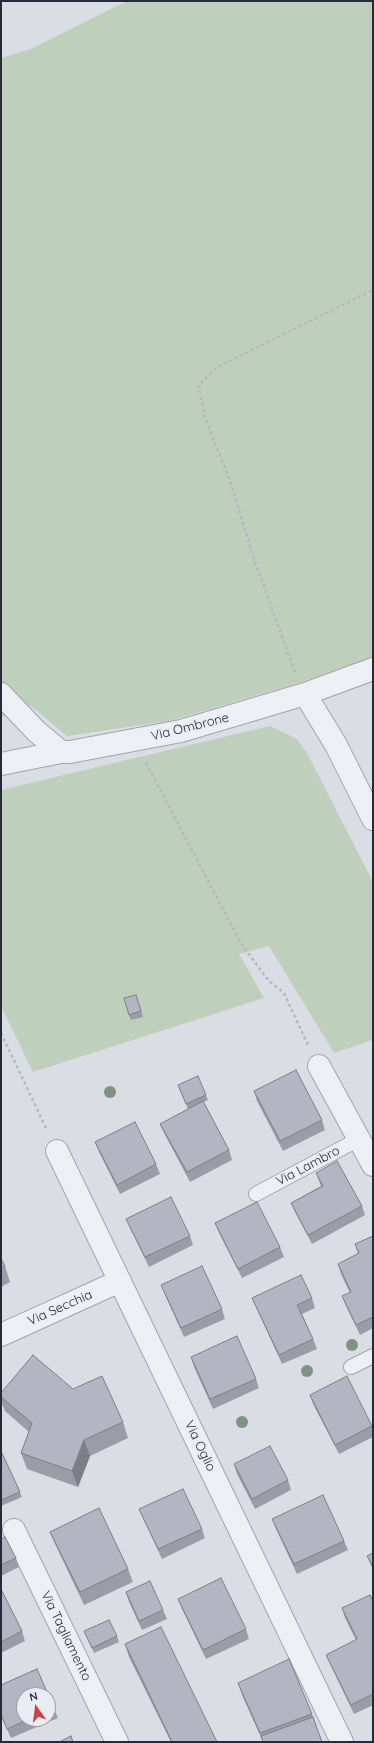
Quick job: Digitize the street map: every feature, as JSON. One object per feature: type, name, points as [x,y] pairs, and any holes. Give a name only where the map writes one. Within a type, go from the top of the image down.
[{"type":"street","name":"Via Ombrone","points":[[1,764],[181,731],[305,694],[373,669]]},
{"type":"street","points":[[1,694],[36,731],[61,752]]},
{"type":"street","points":[[305,694],[336,745],[373,819]]},
{"type":"street","points":[[319,1066],[373,1165]]},
{"type":"street","name":"Via Oglio","points":[[57,1150],[342,1742]]},
{"type":"street","name":"Via Secchia","points":[[1,1335],[120,1281]]},
{"type":"street","name":"Via Tagliamento","points":[[14,1530],[117,1742]]},
{"type":"lane","name":"Via Lambro","points":[[256,1194],[359,1139]]},
{"type":"lane","points":[[351,1367],[373,1356]]},
{"type":"path","points":[[305,694],[299,683],[255,562],[230,482],[204,415],[199,385],[217,367],[373,290]]},
{"type":"path","points":[[134,740],[242,945],[269,980],[284,993],[319,1066]]},
{"type":"path","points":[[1,1033],[57,1150]]},
{"type":"green space","points":[[127,1],[373,1],[373,657],[299,683],[169,721],[67,736],[31,706],[1,717],[1,58],[31,49]]},
{"type":"green space","points":[[270,726],[297,739],[307,753],[373,882],[373,1040],[334,1053],[269,946],[239,954],[264,998],[33,1072],[1,1006],[1,790]]},
{"type":"building","points":[[136,995],[141,1011],[129,1015],[124,998]]},
{"type":"building","points":[[296,1070],[322,1120],[280,1141],[254,1091]]},
{"type":"building","points":[[198,1076],[206,1095],[186,1104],[178,1085]]},
{"type":"building","points":[[203,1101],[229,1150],[187,1172],[160,1124]]},
{"type":"building","points":[[135,1122],[156,1164],[117,1185],[95,1142]]},
{"type":"building","points":[[337,1161],[362,1206],[308,1235],[291,1203],[323,1186],[316,1173]]},
{"type":"building","points":[[171,1197],[190,1236],[145,1257],[126,1219]]},
{"type":"building","points":[[257,1202],[280,1247],[238,1269],[215,1223]]},
{"type":"building","points":[[373,1236],[373,1317],[356,1325],[342,1296],[351,1292],[338,1264],[359,1253],[355,1244]]},
{"type":"building","points":[[1,1259],[5,1266],[1,1268]]},
{"type":"building","points":[[202,1266],[222,1309],[181,1328],[161,1285]]},
{"type":"building","points":[[301,1275],[312,1298],[297,1305],[313,1339],[279,1355],[252,1298]]},
{"type":"building","points":[[237,1336],[256,1379],[210,1399],[191,1357]]},
{"type":"building","points":[[33,1355],[73,1389],[102,1376],[123,1422],[84,1440],[72,1471],[21,1453],[32,1423],[1,1397],[1,1393]]},
{"type":"building","points":[[347,1376],[372,1426],[335,1445],[310,1395]]},
{"type":"building","points":[[270,1446],[288,1480],[252,1499],[234,1464]]},
{"type":"building","points":[[1,1451],[20,1492],[1,1500]]},
{"type":"building","points":[[183,1489],[202,1529],[158,1549],[139,1509]]},
{"type":"building","points":[[323,1495],[344,1541],[294,1564],[272,1519]]},
{"type":"building","points":[[99,1508],[128,1569],[80,1592],[50,1532]]},
{"type":"building","points":[[5,1537],[16,1558],[1,1565],[1,1539]]},
{"type":"building","points":[[373,1553],[373,1567],[367,1556]]},
{"type":"building","points":[[221,1578],[246,1629],[203,1650],[178,1599]]},
{"type":"building","points":[[150,1581],[163,1610],[139,1621],[126,1592]]},
{"type":"building","points":[[1,1589],[22,1631],[1,1642]]},
{"type":"building","points":[[370,1595],[373,1601],[373,1694],[351,1705],[326,1655],[357,1639],[342,1608]]},
{"type":"building","points":[[109,1620],[117,1636],[92,1648],[84,1631]]},
{"type":"building","points":[[161,1627],[217,1742],[172,1742],[125,1644]]},
{"type":"building","points":[[289,1659],[312,1714],[260,1733],[238,1683]]},
{"type":"building","points":[[37,1669],[45,1687],[16,1687],[16,1725],[7,1729],[1,1714],[1,1685]]},
{"type":"building","points":[[313,1717],[322,1742],[263,1742],[261,1736]]},
{"type":"building","points":[[71,1736],[73,1742],[59,1742]]}]
